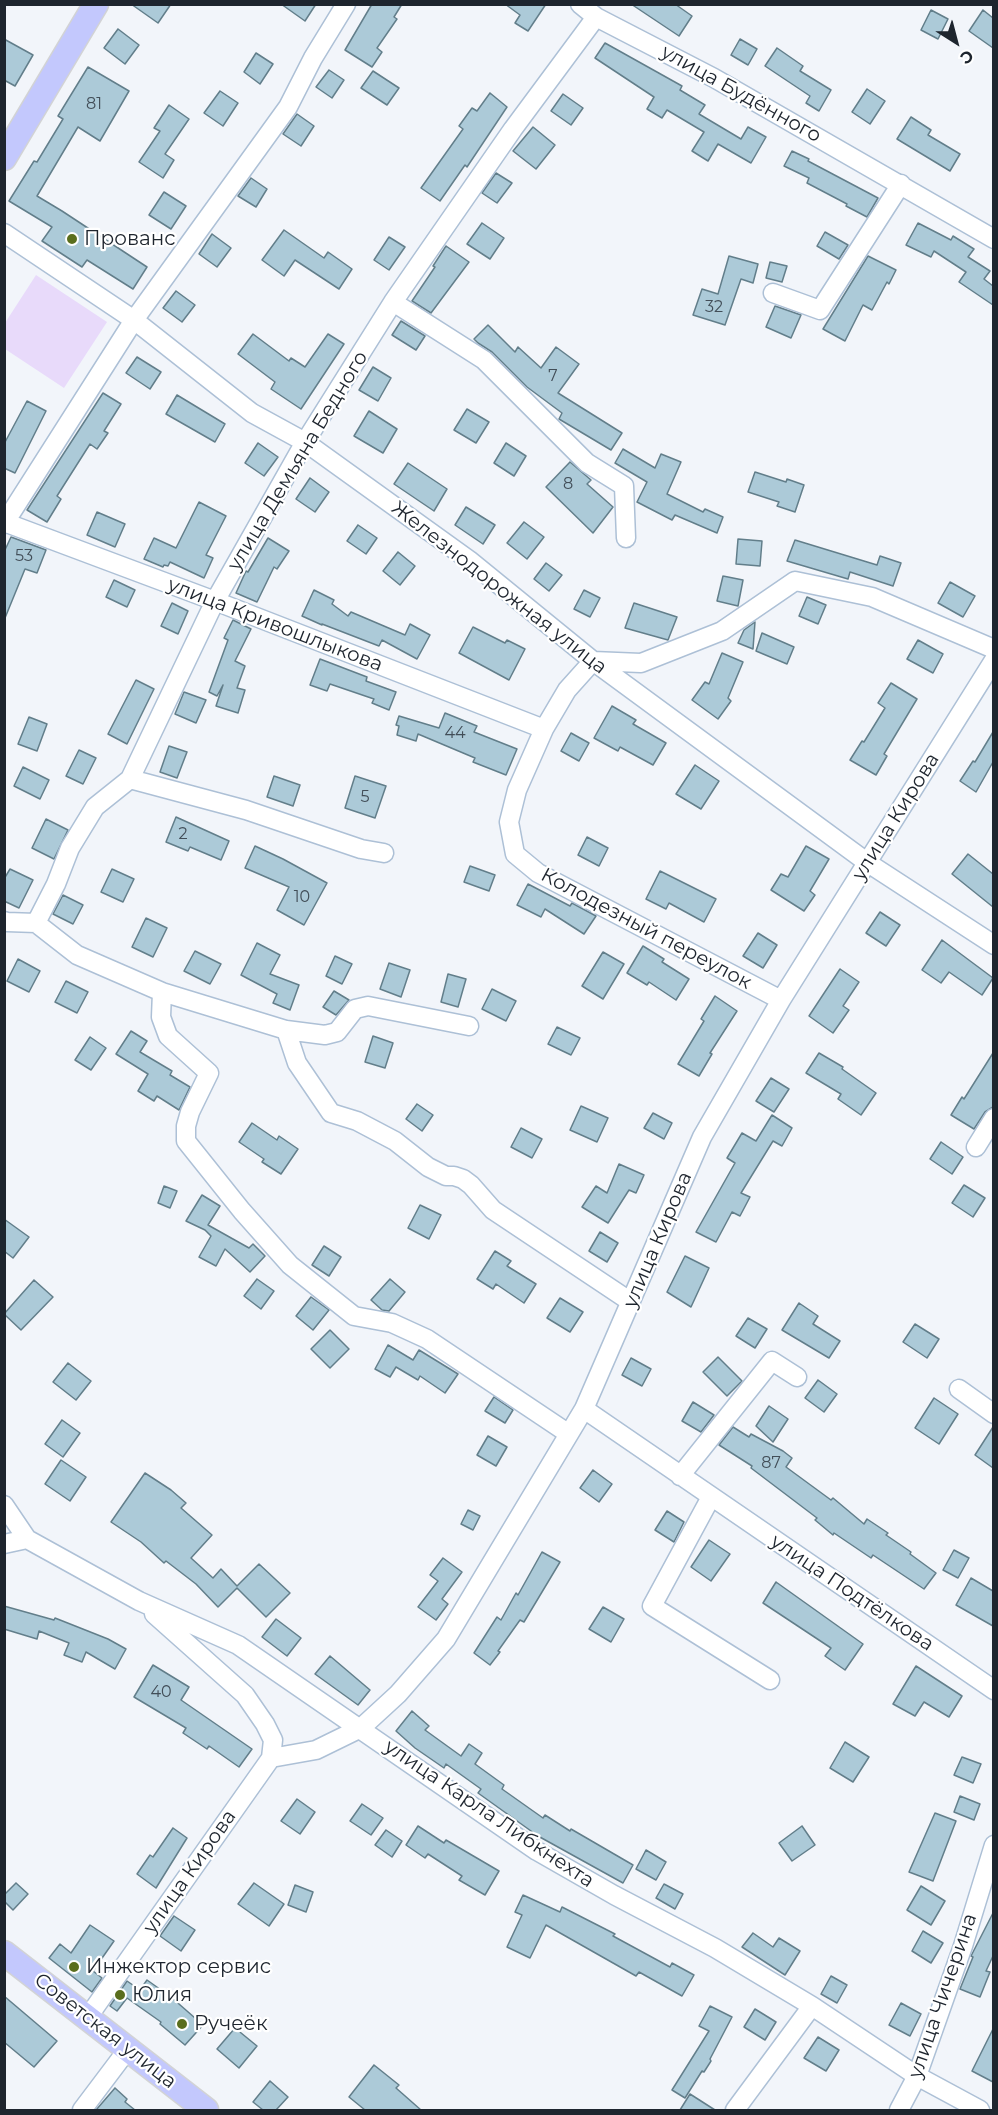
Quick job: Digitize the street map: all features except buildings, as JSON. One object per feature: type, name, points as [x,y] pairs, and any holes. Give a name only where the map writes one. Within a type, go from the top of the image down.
[{"type":"main road","points":[[4,158],[96,4]]},
{"type":"main road","name":"Советская улица","points":[[4,1953],[206,2110]]},
{"type":"street","points":[[5,523],[134,320],[288,107],[313,58],[346,4]]},
{"type":"street","name":"улица Будённого","points":[[580,4],[596,17],[714,78],[993,239]]},
{"type":"street","name":"улица Демьяна Бедного","points":[[36,923],[56,884],[70,848],[95,807],[130,779],[215,601],[305,442],[393,302],[513,129],[596,17]]},
{"type":"street","points":[[773,293],[820,310],[901,184]]},
{"type":"street","name":"Железнодорожная улица","points":[[4,233],[134,320],[252,413],[305,442],[469,560],[593,661],[868,863],[993,945]]},
{"type":"street","points":[[393,302],[484,360],[587,463],[624,486],[626,538]]},
{"type":"street","name":"улица Кривошлыкова","points":[[5,523],[215,601],[544,729]]},
{"type":"street","points":[[544,729],[567,690],[593,661],[641,663],[722,631],[795,581],[872,597],[993,648]]},
{"type":"street","name":"улица Кирова","points":[[88,2017],[271,1758],[316,1750],[361,1728],[398,1694],[446,1639],[584,1409],[702,1137],[781,1000],[993,660]]},
{"type":"street","name":"Колодезный переулок","points":[[544,729],[517,790],[508,822],[515,854],[538,873],[781,1000]]},
{"type":"street","points":[[130,779],[246,810],[361,849],[384,853]]},
{"type":"street","points":[[4,921],[36,923],[77,955],[162,992],[286,1030],[325,1035],[337,1032],[355,1009],[368,1006],[469,1026]]},
{"type":"street","points":[[162,992],[160,1017],[168,1036],[209,1073],[190,1112],[186,1126],[186,1141],[290,1266],[354,1316],[392,1323],[427,1339],[569,1434]]},
{"type":"street","points":[[286,1030],[297,1063],[331,1113],[357,1121],[395,1141],[437,1172],[463,1179],[493,1210],[631,1302]]},
{"type":"street","points":[[975,1147],[993,1118]]},
{"type":"street","points":[[680,1476],[772,1361],[797,1377]]},
{"type":"street","points":[[959,1389],[993,1414]]},
{"type":"street","name":"улица Подтёлкова","points":[[584,1409],[993,1690]]},
{"type":"street","points":[[711,1497],[652,1606],[770,1680]]},
{"type":"street","name":"улица Карла Либкнехта","points":[[4,1505],[27,1539],[139,1601],[238,1645],[537,1851],[715,1948],[812,2006],[917,2076],[980,2110]]},
{"type":"street","points":[[4,1544],[27,1539]]},
{"type":"street","points":[[139,1601],[245,1695],[273,1740],[271,1758]]},
{"type":"street","name":"улица Чичерина","points":[[900,2110],[917,2076],[963,1946],[993,1845]]},
{"type":"street","points":[[735,2110],[812,2006]]},
{"type":"street","points":[[82,2110],[128,2049]]},
{"type":"shaded area","points":[[36,275],[107,322],[64,388],[5,349],[5,323]]},
{"type":"place","name":"Прованс","points":[[72,239]]},
{"type":"place","name":"Инжектор сервис","points":[[74,1967]]},
{"type":"place","name":"Юлия","points":[[120,1995]]},
{"type":"place","name":"Ручеёк","points":[[182,2024]]}]
